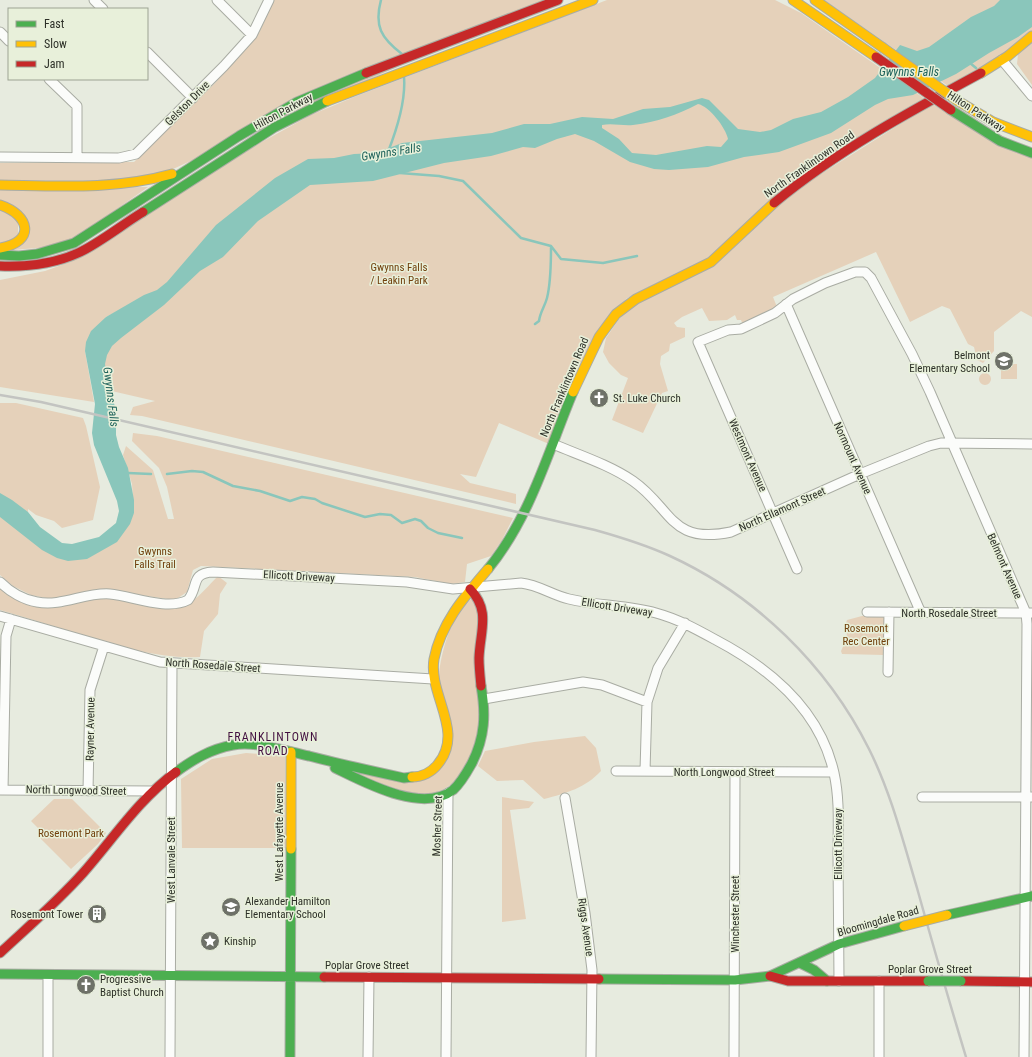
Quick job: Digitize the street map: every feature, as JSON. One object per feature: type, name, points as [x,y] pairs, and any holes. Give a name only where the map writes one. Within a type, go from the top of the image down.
[{"type":"main road","name":"Hilton Parkway","points":[[0,255],[20,256],[37,254],[55,250],[74,243],[270,117],[324,89],[558,0]]},
{"type":"main road","name":"Hilton Parkway","points":[[0,266],[32,266],[58,260],[78,253],[275,127],[328,100],[593,0]]},
{"type":"main road","name":"Hilton Parkway","points":[[793,0],[992,137],[1008,145],[1032,153]]},
{"type":"main road","name":"Hilton Parkway","points":[[815,0],[958,101],[993,122],[1032,137]]},
{"type":"main road","name":"North Franklintown Road","points":[[0,953],[82,874],[153,791],[172,776],[205,754],[221,748],[247,745],[291,752],[404,778],[415,779],[424,776],[433,770],[445,754],[448,734],[446,715],[433,679],[435,659],[441,635],[460,602],[508,543],[553,444],[588,357],[603,329],[618,310],[630,301],[710,263],[772,205],[820,168],[912,110],[1002,60],[1032,36]]},
{"type":"main road","points":[[0,185],[128,185],[152,181],[189,168]]},
{"type":"main road","points":[[0,205],[9,207],[20,213],[26,225],[25,231],[19,242],[8,248],[0,248]]},
{"type":"main road","points":[[13,275],[46,267],[58,260]]},
{"type":"main road","name":"Mosher Street","points":[[448,793],[462,780],[481,745],[485,722],[484,699],[479,664],[484,611],[478,595],[470,589]]},
{"type":"main road","name":"West Lafayette Avenue","points":[[290,1057],[291,752]]},
{"type":"main road","name":"North Franklintown Road","points":[[315,758],[352,776],[402,796],[423,798],[448,793]]},
{"type":"main road","name":"Bloomingdale Road","points":[[735,980],[770,976],[839,944],[948,915],[1028,897]]},
{"type":"main road","points":[[800,963],[814,970],[827,982]]},
{"type":"main road","name":"Poplar Grove Street","points":[[0,974],[735,980]]},
{"type":"main road","name":"Poplar Grove Street","points":[[770,976],[788,981],[827,982],[1028,982]]},
{"type":"street","points":[[94,0],[102,8]]},
{"type":"street","points":[[217,0],[252,35]]},
{"type":"street","name":"Gelston Drive","points":[[0,157],[124,158],[136,154],[193,98],[252,35],[269,0]]},
{"type":"street","points":[[0,32],[8,40]]},
{"type":"street","points":[[148,53],[193,98]]},
{"type":"street","points":[[1002,60],[1032,96]]},
{"type":"street","points":[[50,80],[77,106],[77,157]]},
{"type":"street","name":"Belmont Avenue","points":[[786,304],[825,283],[855,272],[865,272],[872,278],[912,354],[1029,613],[1027,624],[1029,797],[1028,982],[1024,1057]]},
{"type":"street","name":"Westmont Avenue","points":[[786,304],[776,313],[741,329],[728,330],[698,342],[797,569]]},
{"type":"street","name":"Normount Avenue","points":[[786,304],[920,613]]},
{"type":"street","name":"North Ellamont Street","points":[[553,444],[623,474],[644,489],[673,521],[691,533],[710,536],[731,532],[916,450],[952,443],[1032,444]]},
{"type":"street","name":"Ellicott Driveway","points":[[0,582],[24,598],[44,603],[58,602],[100,594],[171,604],[188,600],[198,577],[202,574],[213,572],[396,581],[453,590],[510,583],[531,584],[569,599],[638,609],[684,623],[739,652],[759,665],[788,689],[812,720],[823,743],[833,772],[838,802],[839,982]]},
{"type":"street","name":"North Rosedale Street","points":[[867,612],[1029,613]]},
{"type":"street","points":[[888,672],[889,612]]},
{"type":"street","name":"North Rosedale Street","points":[[0,616],[160,662],[433,679]]},
{"type":"street","points":[[2,790],[6,636],[11,619]]},
{"type":"street","points":[[645,771],[647,702],[658,668],[684,623]]},
{"type":"street","name":"Rayner Avenue","points":[[88,790],[90,690],[104,646]]},
{"type":"street","name":"West Lanvale Street","points":[[170,1057],[172,663]]},
{"type":"street","points":[[484,699],[583,682],[602,685],[647,702]]},
{"type":"street","name":"North Longwood Street","points":[[616,771],[833,772]]},
{"type":"street","name":"Winchester Street","points":[[734,1057],[736,772]]},
{"type":"street","name":"North Longwood Street","points":[[2,790],[153,791]]},
{"type":"street","name":"Mosher Street","points":[[446,1057],[448,793]]},
{"type":"street","points":[[922,797],[1029,797]]},
{"type":"street","name":"Riggs Avenue","points":[[565,798],[585,913],[592,979],[591,1057]]},
{"type":"street","points":[[48,975],[48,1057]]},
{"type":"street","points":[[368,1057],[369,977]]},
{"type":"street","points":[[878,1057],[879,982]]},
{"type":"green space","points":[[274,0],[544,0],[173,169],[130,181],[0,181],[0,163],[134,162],[215,83],[259,33]]},
{"type":"green space","name":"Gwynns Falls / Leakin Park","points":[[607,0],[775,0],[801,13],[925,99],[887,121],[709,258],[626,299],[549,444],[499,423],[476,477],[460,474],[470,483],[516,494],[516,504],[142,416],[130,415],[133,407],[155,401],[103,389],[98,339],[116,312],[106,317],[85,351],[94,402],[0,387],[0,280],[45,271],[70,262],[260,143],[311,115],[354,97]]},
{"type":"green space","points":[[824,0],[1032,0],[1032,31],[997,58],[948,86]]},
{"type":"green space","points":[[1032,42],[1032,85],[1017,64],[1018,54]]},
{"type":"green space","points":[[932,104],[1032,158],[1032,317],[1021,311],[994,332],[994,351],[983,363],[977,360],[974,347],[968,344],[950,309],[942,306],[910,322],[876,252],[773,297],[779,312],[744,327],[741,320],[737,320],[735,315],[727,320],[709,321],[702,308],[682,317],[674,323],[677,327],[685,328],[685,337],[670,344],[669,351],[661,356],[660,364],[668,391],[662,393],[643,433],[612,420],[628,378],[621,375],[609,363],[603,352],[606,338],[619,319],[633,305],[669,288],[764,217],[805,184]]},
{"type":"green space","points":[[148,187],[80,235],[49,247],[13,250],[29,234],[0,201],[0,188]]},
{"type":"green space","points":[[0,208],[18,215],[18,237],[0,244]]},
{"type":"green space","points":[[1001,364],[1017,364],[1017,379],[1001,379]]},
{"type":"green space","points":[[985,373],[989,375],[991,379],[989,383],[985,385],[981,383],[979,379],[981,375]]},
{"type":"green space","points":[[0,403],[16,403],[83,418],[100,487],[93,520],[62,528],[54,521],[36,515],[28,509],[28,525],[58,547],[83,551],[134,513],[132,484],[123,455],[126,446],[153,470],[168,519],[174,519],[167,487],[159,468],[132,441],[133,433],[157,436],[513,518],[502,540],[491,556],[467,564],[465,582],[451,584],[415,577],[201,566],[193,570],[187,592],[175,600],[98,589],[51,599],[31,595],[13,586],[0,575]]},
{"type":"green space","name":"Gwynns Falls Trail","points":[[218,576],[227,583],[220,594],[218,614],[204,631],[200,657],[170,656],[140,651],[111,644],[0,610],[0,588],[38,607],[57,607],[97,597],[114,598],[174,609],[193,601]]},
{"type":"green space","points":[[473,598],[478,601],[482,676],[481,716],[474,750],[458,776],[449,786],[437,792],[427,794],[394,788],[353,771],[403,781],[445,763],[439,676],[440,667],[445,644],[454,621],[459,611]]},
{"type":"green space","name":"Rosemont Rec Center","points":[[884,615],[884,655],[842,654],[841,651],[847,638],[847,620],[862,616]]},
{"type":"green space","points":[[585,736],[596,748],[601,771],[582,786],[552,797],[544,799],[523,780],[497,781],[478,766],[485,751],[534,742]]},
{"type":"green space","points":[[246,753],[285,756],[286,848],[182,848],[181,779],[212,759]]},
{"type":"green space","points":[[502,797],[534,802],[529,808],[510,810],[526,919],[502,922]]},
{"type":"green space","name":"Rosemont Park","points":[[54,799],[72,799],[106,833],[98,844],[71,869],[40,838],[44,834],[31,821]]},
{"type":"water","name":"Gwynns Falls","points":[[1000,0],[1032,0],[1032,27],[956,74],[913,95],[888,99],[875,105],[831,133],[779,152],[744,157],[708,167],[669,170],[654,169],[630,162],[594,141],[575,134],[557,139],[535,148],[523,147],[491,156],[444,163],[373,181],[310,185],[258,221],[223,257],[200,271],[164,305],[112,346],[107,355],[105,364],[109,393],[116,408],[116,435],[119,447],[128,468],[134,500],[134,513],[130,524],[117,542],[87,559],[68,561],[57,558],[42,550],[0,517],[0,493],[28,512],[40,527],[62,543],[72,544],[99,537],[116,523],[119,511],[117,501],[94,445],[92,433],[95,404],[85,351],[86,342],[91,331],[106,317],[144,295],[157,290],[167,282],[216,225],[275,178],[308,159],[334,158],[354,154],[376,153],[402,143],[492,133],[524,124],[550,124],[582,117],[613,119],[643,109],[670,107],[702,98],[709,100],[738,129],[760,132],[771,130],[793,119],[821,112],[848,97],[875,78],[900,45],[917,51],[929,47],[971,17],[994,6]],"holes":[[[698,104],[712,113],[727,134],[728,139],[721,147],[707,146],[656,155],[632,153],[619,139],[602,128],[602,125],[606,124],[633,125],[650,122],[675,115]]]},
{"type":"waterway","points":[[381,0],[378,17],[381,31],[384,37],[402,54]]},
{"type":"waterway","points":[[970,63],[976,68]]},
{"type":"waterway","points":[[388,152],[398,124],[404,96],[404,77]]},
{"type":"waterway","points":[[400,173],[439,176],[463,181],[521,238],[551,246],[561,259],[603,263],[637,256]]},
{"type":"waterway","points":[[535,324],[539,321],[548,292],[551,247]]},
{"type":"waterway","points":[[167,474],[192,471],[203,472],[233,486],[260,491],[290,501],[302,497],[315,499],[322,503],[365,517],[380,514],[391,515],[402,523],[415,519],[421,521],[428,528],[438,533],[462,538]]},
{"type":"waterway","points":[[128,473],[151,474]]},
{"type":"railway","points":[[0,395],[41,402],[595,530],[652,548],[670,556],[701,572],[731,591],[759,612],[786,636],[810,661],[852,718],[869,749],[884,783],[896,817],[966,1057]]},
{"type":"traffic: fast","points":[[0,255],[19,256],[37,254],[74,243],[239,136],[297,102],[366,73]]},
{"type":"traffic: fast","points":[[143,212],[275,127],[327,101]]},
{"type":"traffic: fast","points":[[951,110],[1000,141],[1032,153]]},
{"type":"traffic: fast","points":[[488,569],[503,549],[527,506],[573,392]]},
{"type":"traffic: fast","points":[[335,768],[361,781],[393,793],[410,797],[426,799],[440,797],[453,790],[468,770],[480,744],[484,716],[481,686]]},
{"type":"traffic: fast","points":[[176,772],[210,752],[233,745],[252,744],[271,747],[404,778],[412,777]]},
{"type":"traffic: fast","points":[[290,1057],[291,849]]},
{"type":"traffic: fast","points":[[947,915],[1032,896]]},
{"type":"traffic: fast","points":[[599,979],[735,980],[770,976],[839,944],[904,926]]},
{"type":"traffic: fast","points":[[800,963],[814,970],[827,981]]},
{"type":"traffic: fast","points":[[0,974],[324,977]]},
{"type":"traffic: fast","points":[[928,981],[961,981]]},
{"type":"traffic: slow","points":[[327,101],[593,0]]},
{"type":"traffic: slow","points":[[793,0],[876,57]]},
{"type":"traffic: slow","points":[[815,0],[882,47]]},
{"type":"traffic: slow","points":[[981,73],[1008,56],[1032,36]]},
{"type":"traffic: slow","points":[[882,47],[958,101]]},
{"type":"traffic: slow","points":[[958,101],[993,122],[1032,137]]},
{"type":"traffic: slow","points":[[0,185],[108,185],[129,183],[172,174]]},
{"type":"traffic: slow","points":[[573,392],[599,337],[616,314],[636,299],[711,262],[774,203]]},
{"type":"traffic: slow","points":[[0,205],[10,209],[18,215],[23,221],[25,228],[24,234],[19,240],[12,245],[0,248]]},
{"type":"traffic: slow","points":[[412,777],[430,772],[438,764],[445,751],[448,739],[447,726],[436,686],[434,672],[434,659],[437,646],[455,611],[488,569]]},
{"type":"traffic: slow","points":[[291,752],[291,849]]},
{"type":"traffic: slow","points":[[904,926],[947,915]]},
{"type":"traffic: jam","points":[[366,73],[558,0]]},
{"type":"traffic: jam","points":[[876,57],[951,110]]},
{"type":"traffic: jam","points":[[774,203],[798,184],[848,149],[927,102],[981,73]]},
{"type":"traffic: jam","points":[[0,266],[40,264],[69,257],[94,244],[143,212]]},
{"type":"traffic: jam","points":[[470,589],[476,597],[482,613],[483,622],[479,658],[481,686]]},
{"type":"traffic: jam","points":[[0,953],[43,914],[94,860],[150,794],[176,772]]},
{"type":"traffic: jam","points":[[770,976],[788,981],[928,981]]},
{"type":"traffic: jam","points":[[324,977],[599,979]]},
{"type":"traffic: jam","points":[[961,981],[1032,982]]},
{"type":"place","name":"Belmont Elementary School","points":[[1004,361]]},
{"type":"place","name":"St. Luke Church","points":[[599,398]]},
{"type":"place","name":"Alexander Hamilton Elementary School","points":[[231,907]]},
{"type":"place","name":"Rosemont Tower","points":[[97,914]]},
{"type":"place","name":"Kinship","points":[[210,941]]},
{"type":"place","name":"Progressive Baptist Church","points":[[86,985]]},
{"type":"district","name":"FRANKLINTOWN ROAD","points":[[273,744]]}]
